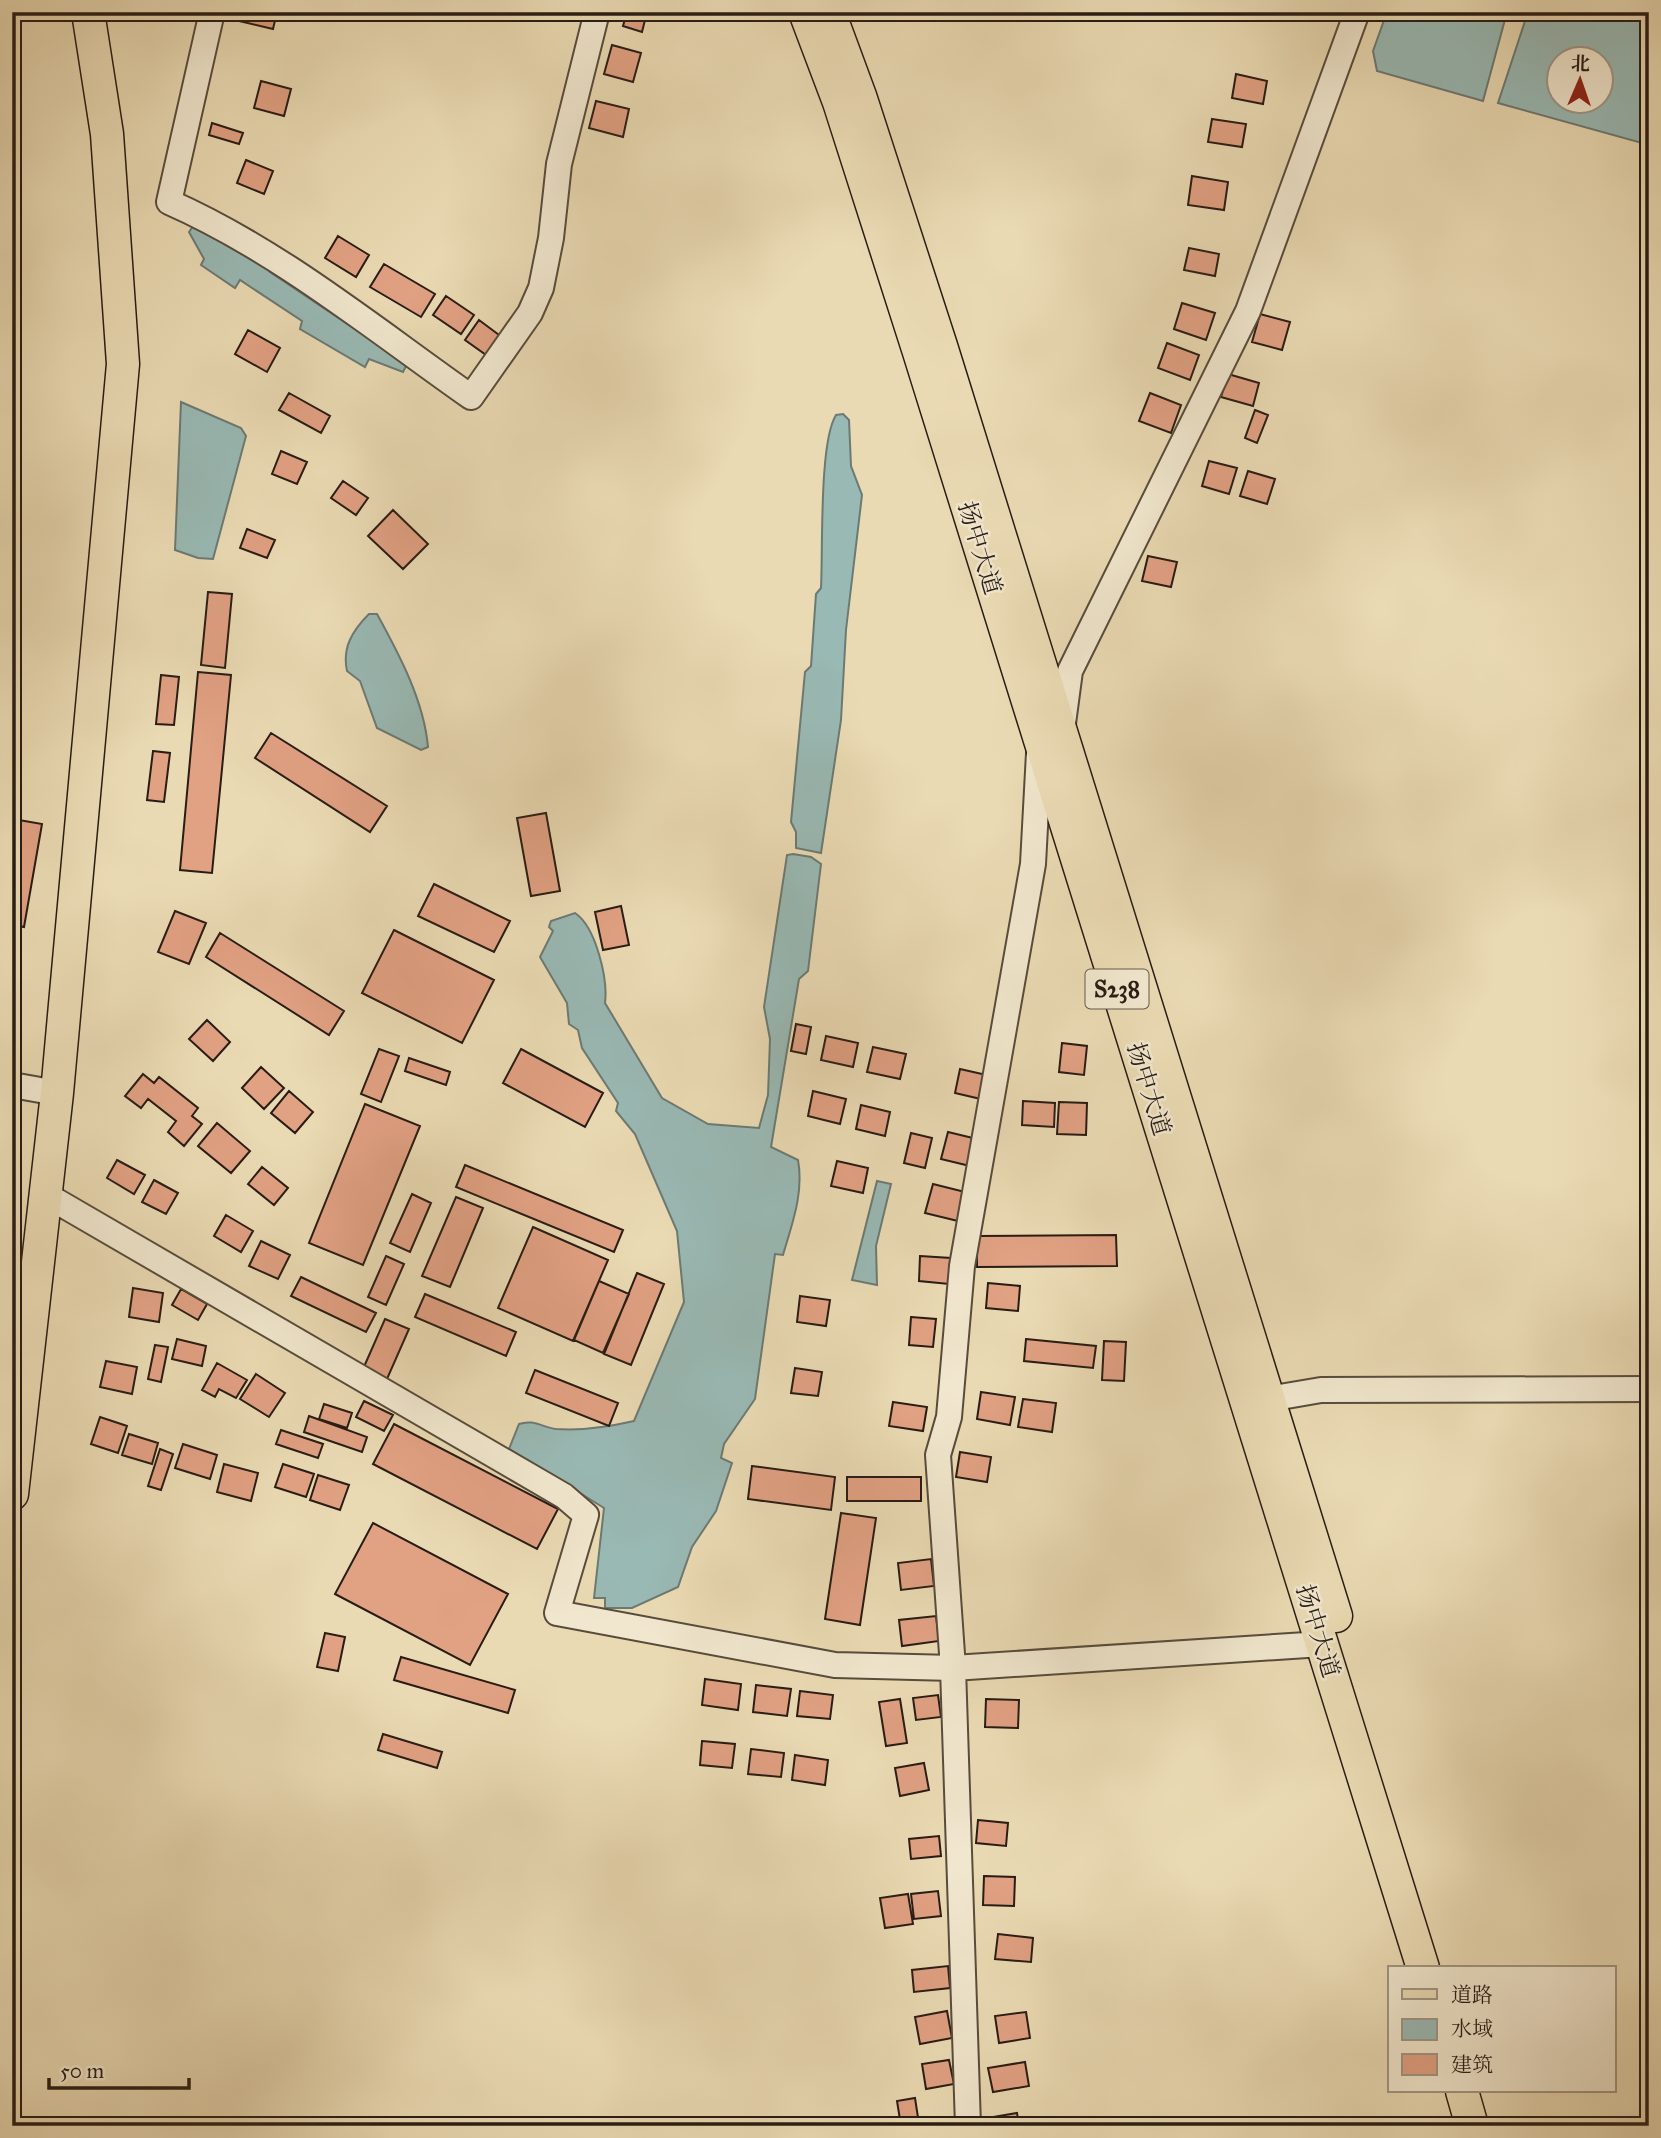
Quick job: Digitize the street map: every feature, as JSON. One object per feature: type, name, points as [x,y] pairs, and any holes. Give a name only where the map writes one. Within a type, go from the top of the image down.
[{"type":"main road","points":[[12,1494],[20,1348],[46,1195],[57,1093],[123,364],[107,134],[88,12]]},
{"type":"main road","name":"扬中大道","points":[[805,12],[839,102],[1051,737]]},
{"type":"main road","name":"扬中大道","points":[[829,12],[882,162],[1051,737],[1333,1642],[1445,1966]]},
{"type":"main road","name":"扬中大道","points":[[1333,1642],[1422,1966]]},
{"type":"main road","points":[[1462,2092],[1472,2126]]},
{"type":"main road","points":[[1484,2092],[1495,2126]]},
{"type":"street","points":[[212,12],[169,202],[211,220],[273,259],[471,397],[530,313],[541,288],[551,238],[559,164],[597,12]]},
{"type":"street","points":[[968,2126],[953,1668],[938,1455],[949,1417],[962,1266],[1033,864],[1051,737],[1070,671],[1248,311],[1357,12]]},
{"type":"street","points":[[12,1085],[57,1093]]},
{"type":"street","points":[[46,1195],[564,1496],[586,1515],[557,1612],[835,1665],[953,1668],[1333,1642]]},
{"type":"street","points":[[1258,1401],[1321,1390],[1649,1389]]},
{"type":"water","points":[[1387,12],[1507,12],[1483,101],[1377,71],[1373,51]]},
{"type":"water","points":[[1528,12],[1649,12],[1649,145],[1498,103]]},
{"type":"water","points":[[194,225],[274,266],[270,272],[407,364],[403,372],[369,359],[365,367],[300,329],[302,321],[240,280],[235,288],[201,265],[204,259],[189,232]]},
{"type":"water","points":[[181,402],[241,428],[246,436],[213,559],[198,558],[175,550]]},
{"type":"water","points":[[843,414],[849,420],[851,466],[862,495],[846,630],[841,720],[821,853],[796,848],[796,832],[791,822],[805,672],[811,666],[816,594],[821,588],[827,448],[836,415]]},
{"type":"water","points":[[369,614],[377,614],[416,695],[428,747],[421,750],[377,728],[360,681],[347,671],[347,647]]},
{"type":"water","points":[[787,855],[811,857],[821,864],[808,971],[799,979],[771,1147],[798,1160],[799,1184],[796,1208],[783,1255],[775,1254],[755,1399],[724,1444],[721,1458],[732,1463],[716,1511],[692,1547],[678,1587],[632,1608],[605,1608],[605,1598],[594,1598],[604,1508],[509,1449],[519,1424],[533,1423],[556,1429],[576,1429],[634,1421],[684,1302],[677,1231],[635,1134],[616,1111],[618,1103],[582,1048],[578,1030],[569,1024],[567,1003],[540,957],[553,931],[549,927],[551,921],[575,913],[595,941],[605,981],[605,1003],[662,1098],[708,1124],[759,1128],[768,1095],[770,1039],[764,1007]]},
{"type":"water","points":[[877,1181],[891,1184],[876,1246],[877,1285],[852,1280]]},
{"type":"building","points":[[241,12],[277,12],[273,29],[239,21]]},
{"type":"building","points":[[627,12],[647,12],[642,32],[623,26]]},
{"type":"building","points":[[612,45],[641,53],[633,82],[604,74]]},
{"type":"building","points":[[1236,74],[1267,81],[1263,104],[1232,98]]},
{"type":"building","points":[[261,81],[291,89],[284,116],[254,108]]},
{"type":"building","points":[[596,101],[629,109],[623,137],[589,128]]},
{"type":"building","points":[[1212,119],[1246,124],[1242,147],[1208,142]]},
{"type":"building","points":[[212,123],[243,133],[239,144],[209,135]]},
{"type":"building","points":[[246,160],[273,171],[264,194],[237,183]]},
{"type":"building","points":[[1192,176],[1228,182],[1224,210],[1188,205]]},
{"type":"building","points":[[338,236],[369,255],[356,277],[325,258]]},
{"type":"building","points":[[1189,248],[1219,254],[1215,276],[1184,270]]},
{"type":"building","points":[[384,264],[435,294],[421,317],[370,287]]},
{"type":"building","points":[[446,296],[474,315],[461,334],[433,315]]},
{"type":"building","points":[[1182,303],[1215,313],[1206,340],[1174,329]]},
{"type":"building","points":[[1260,314],[1290,322],[1282,350],[1252,342]]},
{"type":"building","points":[[479,320],[503,338],[489,357],[465,340]]},
{"type":"building","points":[[248,330],[280,348],[267,372],[235,354]]},
{"type":"building","points":[[1167,343],[1199,355],[1190,380],[1158,368]]},
{"type":"building","points":[[1228,374],[1259,383],[1253,406],[1221,397]]},
{"type":"building","points":[[289,393],[330,416],[321,433],[279,410]]},
{"type":"building","points":[[1150,393],[1181,405],[1171,433],[1139,421]]},
{"type":"building","points":[[1255,410],[1268,415],[1257,443],[1245,438]]},
{"type":"building","points":[[281,451],[307,462],[297,484],[272,474]]},
{"type":"building","points":[[1209,461],[1237,468],[1229,494],[1202,486]]},
{"type":"building","points":[[1248,471],[1275,479],[1267,504],[1240,496]]},
{"type":"building","points":[[343,481],[368,498],[356,515],[331,498]]},
{"type":"building","points":[[393,510],[428,544],[403,569],[368,536]]},
{"type":"building","points":[[247,529],[275,540],[267,558],[240,548]]},
{"type":"building","points":[[1148,556],[1177,562],[1171,587],[1142,581]]},
{"type":"building","points":[[208,592],[232,594],[225,668],[201,665]]},
{"type":"building","points":[[198,672],[231,675],[212,873],[180,870]]},
{"type":"building","points":[[161,675],[179,677],[174,725],[156,724]]},
{"type":"building","points":[[271,733],[387,806],[370,832],[255,758]]},
{"type":"building","points":[[153,751],[170,753],[164,802],[147,800]]},
{"type":"building","points":[[546,813],[560,891],[531,896],[517,818]]},
{"type":"building","points":[[19,820],[42,824],[24,927],[12,925],[12,856]]},
{"type":"building","points":[[434,884],[510,921],[494,952],[418,916]]},
{"type":"building","points":[[621,906],[629,945],[603,950],[595,912]]},
{"type":"building","points":[[175,911],[206,923],[189,964],[158,952]]},
{"type":"building","points":[[394,930],[494,980],[462,1043],[362,993]]},
{"type":"building","points":[[220,933],[344,1011],[329,1035],[206,957]]},
{"type":"building","points":[[207,1020],[230,1042],[213,1061],[189,1039]]},
{"type":"building","points":[[796,1024],[811,1027],[806,1054],[791,1051]]},
{"type":"building","points":[[826,1036],[858,1043],[853,1067],[821,1060]]},
{"type":"building","points":[[1062,1043],[1087,1046],[1084,1075],[1059,1072]]},
{"type":"building","points":[[873,1047],[906,1054],[900,1079],[867,1072]]},
{"type":"building","points":[[379,1049],[399,1056],[381,1102],[361,1094]]},
{"type":"building","points":[[521,1049],[603,1093],[585,1127],[503,1083]]},
{"type":"building","points":[[409,1058],[450,1072],[446,1085],[405,1071]]},
{"type":"building","points":[[261,1067],[284,1088],[264,1109],[242,1088]]},
{"type":"building","points":[[960,1069],[991,1076],[985,1100],[955,1093]]},
{"type":"building","points":[[143,1074],[154,1083],[159,1077],[198,1108],[192,1116],[202,1124],[184,1146],[168,1132],[176,1121],[148,1099],[141,1108],[125,1096]]},
{"type":"building","points":[[289,1091],[313,1112],[295,1133],[271,1113]]},
{"type":"building","points":[[813,1091],[846,1099],[840,1124],[808,1116]]},
{"type":"building","points":[[1023,1101],[1055,1103],[1054,1127],[1022,1125]]},
{"type":"building","points":[[1059,1102],[1087,1103],[1086,1135],[1057,1134]]},
{"type":"building","points":[[365,1104],[420,1126],[363,1265],[309,1243]]},
{"type":"building","points":[[861,1105],[890,1112],[885,1136],[856,1129]]},
{"type":"building","points":[[217,1123],[250,1151],[231,1173],[198,1146]]},
{"type":"building","points":[[948,1132],[977,1139],[970,1166],[941,1159]]},
{"type":"building","points":[[911,1133],[932,1138],[925,1168],[904,1163]]},
{"type":"building","points":[[117,1160],[145,1175],[134,1194],[107,1178]]},
{"type":"building","points":[[837,1161],[868,1168],[863,1193],[831,1186]]},
{"type":"building","points":[[465,1165],[623,1230],[614,1252],[456,1187]]},
{"type":"building","points":[[262,1167],[288,1188],[274,1205],[248,1184]]},
{"type":"building","points":[[154,1180],[178,1193],[166,1214],[142,1202]]},
{"type":"building","points":[[933,1184],[965,1192],[958,1221],[925,1213]]},
{"type":"building","points":[[412,1194],[431,1203],[410,1252],[390,1243]]},
{"type":"building","points":[[456,1197],[483,1208],[450,1287],[422,1276]]},
{"type":"building","points":[[226,1215],[253,1231],[241,1252],[214,1236]]},
{"type":"building","points":[[533,1227],[608,1260],[573,1341],[498,1308]]},
{"type":"building","points":[[1116,1235],[1117,1266],[977,1267],[977,1236]]},
{"type":"building","points":[[261,1241],[290,1255],[278,1279],[249,1266]]},
{"type":"building","points":[[386,1256],[404,1264],[386,1305],[368,1297]]},
{"type":"building","points":[[920,1256],[951,1258],[949,1284],[919,1281]]},
{"type":"building","points":[[637,1273],[664,1284],[631,1365],[604,1354]]},
{"type":"building","points":[[301,1277],[376,1313],[366,1332],[291,1296]]},
{"type":"building","points":[[599,1281],[629,1294],[603,1353],[574,1340]]},
{"type":"building","points":[[988,1283],[1020,1286],[1018,1311],[986,1308]]},
{"type":"building","points":[[133,1288],[163,1293],[159,1322],[129,1317]]},
{"type":"building","points":[[181,1289],[207,1304],[198,1320],[172,1305]]},
{"type":"building","points":[[425,1294],[516,1332],[506,1356],[415,1317]]},
{"type":"building","points":[[800,1296],[830,1300],[826,1326],[797,1322]]},
{"type":"building","points":[[911,1317],[936,1319],[933,1347],[909,1345]]},
{"type":"building","points":[[385,1319],[409,1329],[387,1379],[363,1369]]},
{"type":"building","points":[[177,1339],[206,1346],[202,1366],[172,1359]]},
{"type":"building","points":[[1026,1339],[1096,1346],[1093,1368],[1024,1361]]},
{"type":"building","points":[[1104,1341],[1126,1342],[1124,1381],[1102,1380]]},
{"type":"building","points":[[155,1345],[168,1347],[161,1382],[148,1379]]},
{"type":"building","points":[[106,1361],[137,1367],[132,1394],[100,1387]]},
{"type":"building","points":[[217,1363],[247,1380],[236,1398],[219,1389],[215,1397],[202,1390]]},
{"type":"building","points":[[795,1368],[822,1372],[818,1396],[791,1393]]},
{"type":"building","points":[[535,1370],[618,1403],[609,1426],[526,1393]]},
{"type":"building","points":[[256,1374],[285,1393],[269,1417],[240,1399]]},
{"type":"building","points":[[981,1392],[1015,1397],[1010,1425],[977,1419]]},
{"type":"building","points":[[1023,1399],[1056,1403],[1052,1432],[1018,1427]]},
{"type":"building","points":[[364,1401],[393,1415],[384,1431],[356,1417]]},
{"type":"building","points":[[893,1402],[927,1407],[923,1431],[889,1426]]},
{"type":"building","points":[[324,1404],[352,1413],[347,1428],[319,1419]]},
{"type":"building","points":[[309,1416],[367,1437],[362,1452],[304,1432]]},
{"type":"building","points":[[100,1417],[127,1426],[118,1453],[91,1444]]},
{"type":"building","points":[[394,1424],[558,1509],[537,1549],[373,1464]]},
{"type":"building","points":[[281,1430],[323,1444],[318,1458],[276,1444]]},
{"type":"building","points":[[129,1434],[158,1443],[152,1464],[122,1455]]},
{"type":"building","points":[[183,1444],[217,1455],[210,1479],[175,1468]]},
{"type":"building","points":[[160,1449],[173,1454],[161,1490],[148,1486]]},
{"type":"building","points":[[960,1452],[991,1457],[987,1482],[956,1477]]},
{"type":"building","points":[[224,1464],[258,1473],[251,1501],[217,1492]]},
{"type":"building","points":[[283,1464],[314,1474],[306,1497],[275,1487]]},
{"type":"building","points":[[752,1466],[835,1477],[831,1510],[748,1499]]},
{"type":"building","points":[[318,1475],[349,1485],[340,1510],[310,1500]]},
{"type":"building","points":[[847,1477],[921,1477],[921,1501],[847,1501]]},
{"type":"building","points":[[841,1513],[876,1518],[860,1625],[825,1619]]},
{"type":"building","points":[[373,1523],[508,1594],[470,1665],[335,1594]]},
{"type":"building","points":[[931,1559],[934,1586],[901,1590],[898,1563]]},
{"type":"building","points":[[936,1616],[939,1641],[902,1646],[899,1620]]},
{"type":"building","points":[[325,1633],[345,1637],[338,1671],[317,1667]]},
{"type":"building","points":[[401,1657],[515,1690],[508,1713],[394,1680]]},
{"type":"building","points":[[705,1679],[741,1684],[738,1710],[702,1705]]},
{"type":"building","points":[[756,1685],[791,1689],[787,1716],[753,1712]]},
{"type":"building","points":[[800,1691],[833,1695],[830,1719],[797,1716]]},
{"type":"building","points":[[938,1695],[941,1717],[916,1720],[913,1698]]},
{"type":"building","points":[[900,1699],[907,1743],[886,1746],[879,1702]]},
{"type":"building","points":[[986,1699],[1019,1700],[1018,1728],[985,1727]]},
{"type":"building","points":[[383,1734],[442,1752],[437,1768],[378,1750]]},
{"type":"building","points":[[702,1741],[735,1744],[732,1768],[700,1765]]},
{"type":"building","points":[[751,1749],[784,1753],[781,1777],[748,1774]]},
{"type":"building","points":[[795,1755],[828,1760],[825,1785],[792,1780]]},
{"type":"building","points":[[924,1763],[929,1790],[900,1796],[895,1768]]},
{"type":"building","points":[[978,1820],[1008,1823],[1006,1846],[976,1843]]},
{"type":"building","points":[[939,1836],[941,1856],[911,1859],[909,1839]]},
{"type":"building","points":[[984,1876],[1015,1877],[1014,1906],[983,1905]]},
{"type":"building","points":[[938,1891],[941,1916],[914,1919],[911,1894]]},
{"type":"building","points":[[908,1894],[913,1924],[885,1928],[880,1898]]},
{"type":"building","points":[[998,1934],[1033,1938],[1031,1962],[995,1959]]},
{"type":"building","points":[[948,1966],[950,1988],[914,1992],[912,1970]]},
{"type":"building","points":[[947,2011],[952,2038],[920,2044],[915,2017]]},
{"type":"building","points":[[1026,2012],[1030,2038],[999,2043],[995,2016]]},
{"type":"building","points":[[949,2060],[954,2084],[926,2089],[922,2064]]},
{"type":"building","points":[[1025,2062],[1029,2086],[993,2092],[988,2068]]},
{"type":"building","points":[[915,2098],[919,2124],[901,2126],[897,2101]]},
{"type":"building","points":[[1017,2113],[1019,2126],[988,2126],[987,2118]]}]
